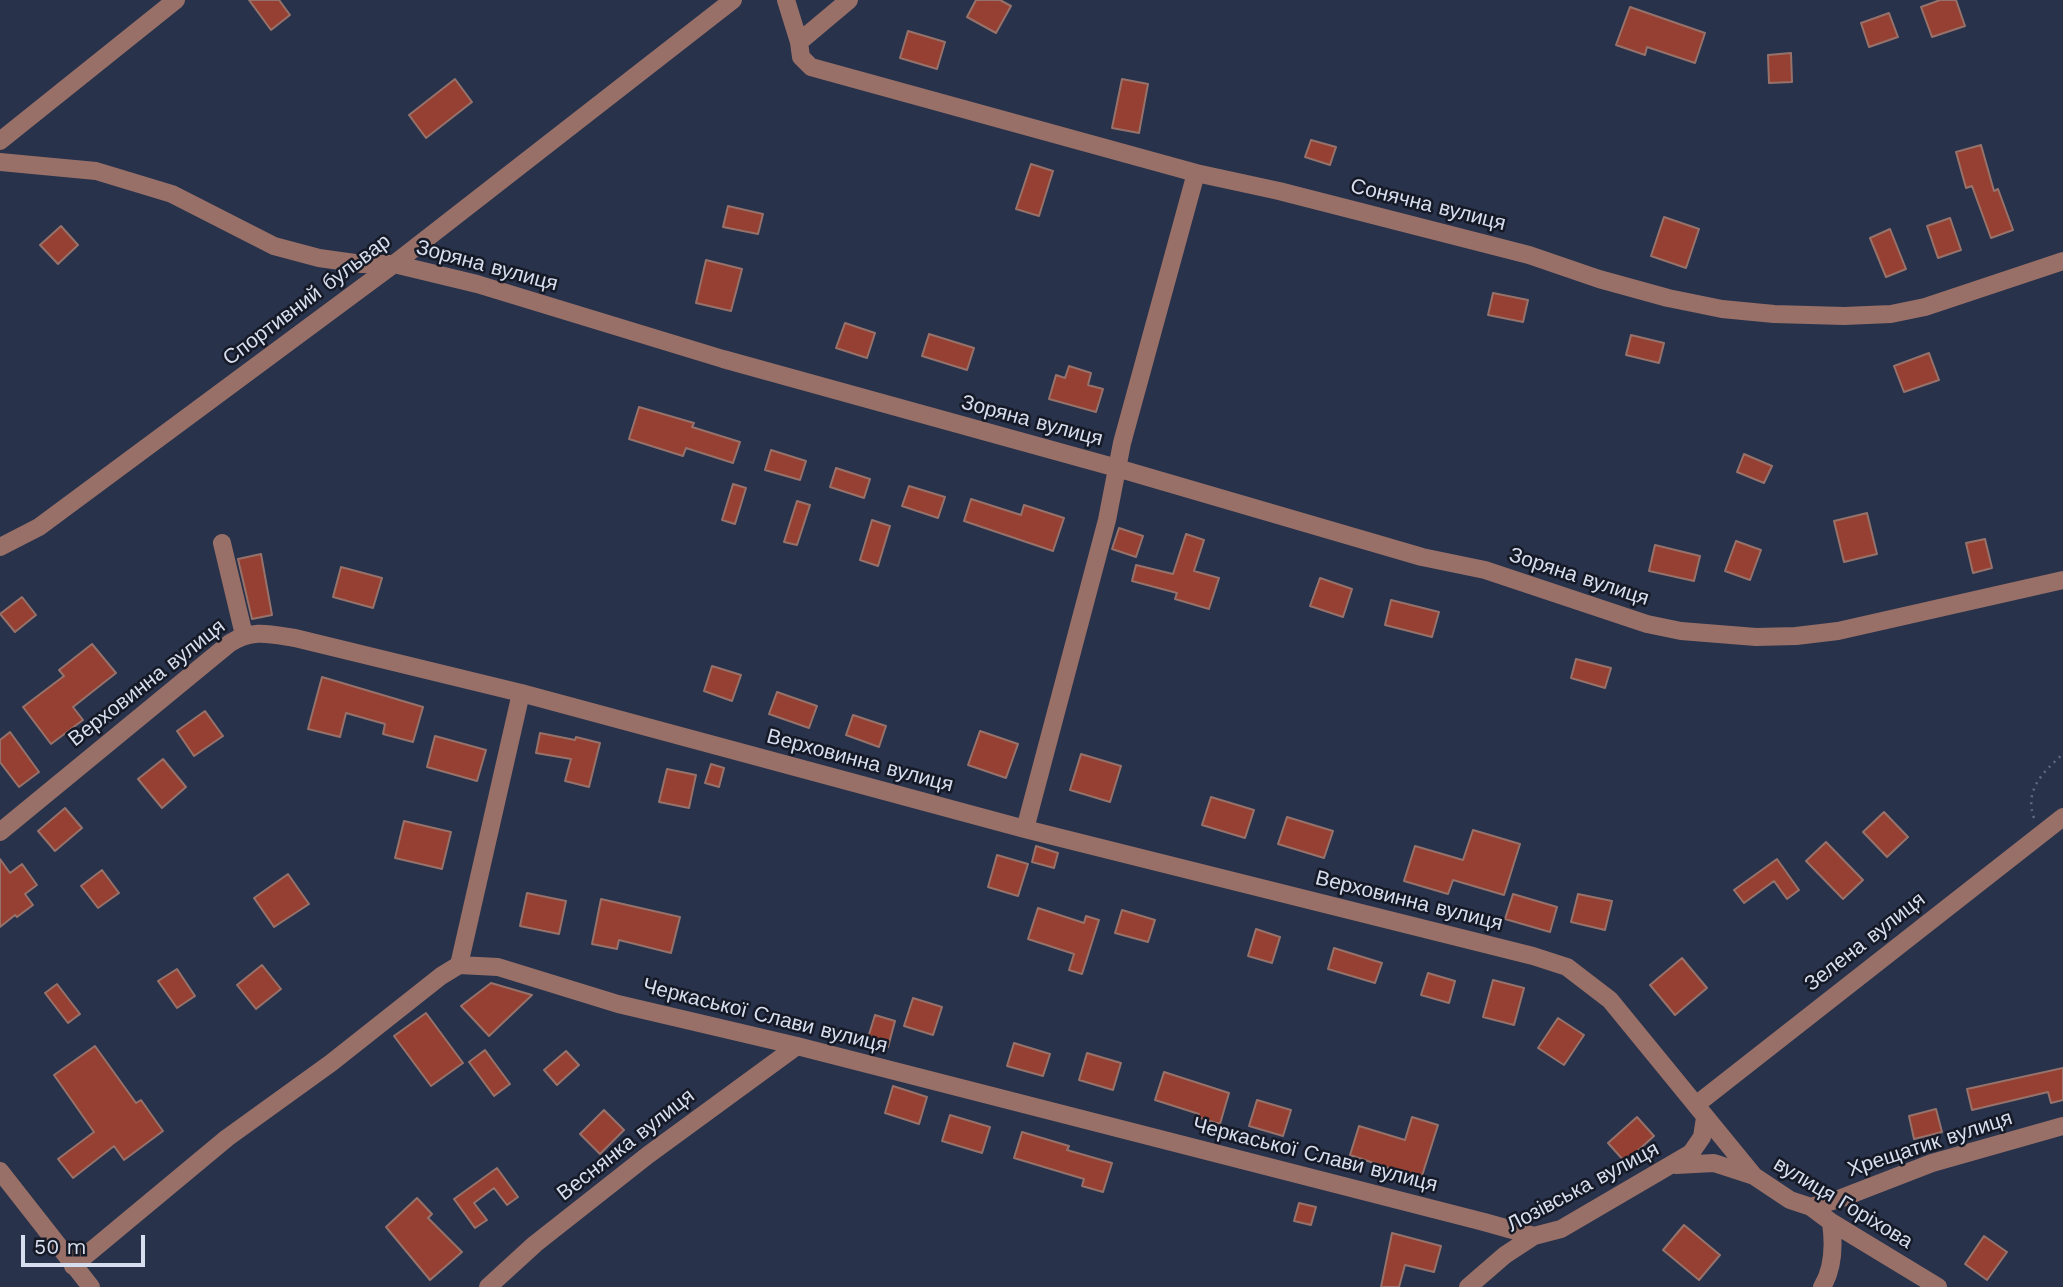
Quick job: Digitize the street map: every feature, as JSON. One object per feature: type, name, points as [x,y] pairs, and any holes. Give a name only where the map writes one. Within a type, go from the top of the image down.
[{"type":"street","points":[[0,141],[176,0]]},
{"type":"street","name":"Спортивний бульвар","points":[[0,547],[39,527],[394,264],[733,0]]},
{"type":"street","name":"Сонячна вулиця","points":[[786,0],[801,57],[811,67],[1196,173],[1279,191],[1516,252],[1668,298],[1722,309],[1774,314],[1891,314],[1925,307],[2063,261]]},
{"type":"street","points":[[799,42],[849,0]]},
{"type":"street","name":"Зоряна вулиця","points":[[0,162],[96,171],[172,194],[274,246],[319,258],[362,264],[394,264],[477,284],[723,359],[1117,468],[1422,557],[1485,570],[1647,624],[1681,631],[1756,637],[1838,631],[2063,580]]},
{"type":"street","points":[[1025,829],[1107,520],[1122,443],[1196,173]]},
{"type":"street","points":[[222,543],[244,635]]},
{"type":"street","name":"Верховинна вулиця","points":[[0,832],[213,655],[244,635],[262,633],[295,638],[521,693],[1025,829],[1533,956],[1567,967],[1609,1000],[1701,1111]]},
{"type":"street","points":[[74,1266],[228,1138],[459,965],[521,693]]},
{"type":"street","name":"Зелена вулиця","points":[[1701,1111],[2063,817]]},
{"type":"street","name":"Черкаської Слави вулиця","points":[[459,965],[498,967],[618,1004],[797,1046],[1534,1236]]},
{"type":"street","name":"Веснянка вулиця","points":[[488,1287],[535,1244],[657,1148],[797,1046]]},
{"type":"street","name":"Лозівська вулиця","points":[[1468,1287],[1505,1255],[1534,1236],[1561,1229],[1691,1153],[1702,1137],[1701,1111]]},
{"type":"street","name":"вулиця Горіхова","points":[[1701,1111],[1754,1176],[1790,1199],[1811,1207],[1938,1287]]},
{"type":"street","name":"Хрещатик вулиця","points":[[1811,1207],[1932,1163],[2063,1126]]},
{"type":"street","points":[[1672,1165],[1714,1163],[1754,1176]]},
{"type":"street","points":[[0,1171],[91,1287]]},
{"type":"street","points":[[1822,1287],[1830,1268],[1831,1222]]},
{"type":"path","points":[[2039,834],[2030,808],[2030,798],[2036,782],[2045,770],[2063,754]]},
{"type":"building","points":[[249,0],[279,0],[290,15],[271,30]]},
{"type":"building","points":[[976,0],[1000,0],[1011,6],[996,33],[967,17]]},
{"type":"building","points":[[1940,0],[1956,0],[1965,26],[1932,37],[1921,7]]},
{"type":"building","points":[[1630,7],[1705,33],[1695,63],[1647,47],[1645,55],[1616,45]]},
{"type":"building","points":[[1889,13],[1898,37],[1869,47],[1861,23]]},
{"type":"building","points":[[908,31],[945,42],[937,69],[900,58]]},
{"type":"building","points":[[1791,53],[1792,82],[1769,83],[1768,55]]},
{"type":"building","points":[[455,79],[472,102],[426,138],[409,115]]},
{"type":"building","points":[[1122,79],[1148,84],[1139,133],[1112,128]]},
{"type":"building","points":[[1311,140],[1336,147],[1330,165],[1305,157]]},
{"type":"building","points":[[1981,145],[1994,191],[1998,189],[2013,230],[1991,238],[1972,186],[1966,188],[1956,152]]},
{"type":"building","points":[[1031,164],[1053,171],[1039,216],[1016,209]]},
{"type":"building","points":[[728,206],[763,214],[758,234],[723,227]]},
{"type":"building","points":[[1664,217],[1699,229],[1686,268],[1651,256]]},
{"type":"building","points":[[1950,218],[1961,250],[1938,258],[1927,226]]},
{"type":"building","points":[[61,226],[78,245],[58,264],[40,245]]},
{"type":"building","points":[[1890,229],[1906,269],[1886,277],[1870,238]]},
{"type":"building","points":[[706,260],[742,269],[731,311],[696,303]]},
{"type":"building","points":[[1493,293],[1528,300],[1523,322],[1488,315]]},
{"type":"building","points":[[845,323],[875,333],[867,358],[836,348]]},
{"type":"building","points":[[929,334],[974,348],[967,370],[922,356]]},
{"type":"building","points":[[1631,335],[1664,343],[1659,363],[1626,355]]},
{"type":"building","points":[[1929,353],[1939,380],[1904,392],[1894,366]]},
{"type":"building","points":[[1069,366],[1091,373],[1088,385],[1103,389],[1096,412],[1049,399],[1056,375],[1065,378]]},
{"type":"building","points":[[639,407],[694,423],[692,427],[740,442],[733,463],[686,448],[683,456],[629,439]]},
{"type":"building","points":[[771,450],[806,461],[800,480],[765,470]]},
{"type":"building","points":[[1744,454],[1772,466],[1764,483],[1737,472]]},
{"type":"building","points":[[836,468],[870,479],[864,498],[830,487]]},
{"type":"building","points":[[733,484],[746,488],[735,524],[722,520]]},
{"type":"building","points":[[909,486],[945,497],[938,518],[902,506]]},
{"type":"building","points":[[971,499],[1021,515],[1024,505],[1064,518],[1053,551],[964,521]]},
{"type":"building","points":[[797,501],[810,505],[797,545],[784,542]]},
{"type":"building","points":[[1867,513],[1877,554],[1844,562],[1834,521]]},
{"type":"building","points":[[872,520],[890,526],[878,566],[860,560]]},
{"type":"building","points":[[1119,528],[1143,536],[1136,557],[1112,549]]},
{"type":"building","points":[[1186,534],[1204,540],[1194,571],[1219,578],[1209,609],[1175,599],[1177,593],[1132,581],[1136,565],[1173,574]]},
{"type":"building","points":[[1985,539],[1992,568],[1973,573],[1966,543]]},
{"type":"building","points":[[1736,541],[1761,550],[1750,580],[1725,571]]},
{"type":"building","points":[[1655,545],[1700,556],[1694,581],[1649,571]]},
{"type":"building","points":[[261,554],[272,615],[252,619],[238,559]]},
{"type":"building","points":[[341,567],[382,578],[373,608],[333,597]]},
{"type":"building","points":[[1320,578],[1352,589],[1343,617],[1310,606]]},
{"type":"building","points":[[22,597],[36,615],[15,632],[0,614]]},
{"type":"building","points":[[1391,600],[1439,612],[1432,637],[1385,625]]},
{"type":"building","points":[[92,644],[116,673],[73,707],[83,720],[51,744],[23,707],[64,676],[59,670]]},
{"type":"building","points":[[1576,659],[1611,668],[1605,688],[1571,678]]},
{"type":"building","points":[[712,666],[741,675],[732,701],[704,691]]},
{"type":"building","points":[[322,677],[423,707],[413,742],[383,734],[385,724],[346,713],[340,737],[308,729]]},
{"type":"building","points":[[777,692],[817,706],[809,728],[769,714]]},
{"type":"building","points":[[205,711],[223,736],[194,756],[177,731]]},
{"type":"building","points":[[853,715],[886,726],[879,747],[846,735]]},
{"type":"building","points":[[980,731],[1018,744],[1006,778],[968,765]]},
{"type":"building","points":[[10,732],[39,772],[19,787],[0,762],[0,740]]},
{"type":"building","points":[[540,733],[600,743],[589,787],[565,781],[571,759],[536,753]]},
{"type":"building","points":[[435,736],[486,750],[477,781],[427,767]]},
{"type":"building","points":[[1081,754],[1121,766],[1110,802],[1070,790]]},
{"type":"building","points":[[163,759],[186,787],[162,808],[138,779]]},
{"type":"building","points":[[711,764],[724,768],[719,787],[705,783]]},
{"type":"building","points":[[667,769],[696,775],[689,808],[659,802]]},
{"type":"building","points":[[1211,797],[1254,810],[1245,838],[1202,825]]},
{"type":"building","points":[[65,808],[82,828],[55,851],[38,831]]},
{"type":"building","points":[[1884,812],[1908,837],[1887,857],[1863,832]]},
{"type":"building","points":[[1287,817],[1333,831],[1324,858],[1278,844]]},
{"type":"building","points":[[404,821],[451,832],[442,869],[395,858]]},
{"type":"building","points":[[1473,830],[1520,844],[1504,895],[1453,880],[1448,894],[1404,881],[1415,846],[1463,860]]},
{"type":"building","points":[[1826,842],[1863,880],[1843,899],[1806,861]]},
{"type":"building","points":[[1036,846],[1058,853],[1054,868],[1032,862]]},
{"type":"building","points":[[997,855],[1028,864],[1018,896],[988,887]]},
{"type":"building","points":[[0,859],[10,873],[22,864],[37,885],[25,894],[33,905],[0,927]]},
{"type":"building","points":[[1777,859],[1799,890],[1787,899],[1774,881],[1744,903],[1734,890]]},
{"type":"building","points":[[102,870],[119,893],[98,908],[81,886]]},
{"type":"building","points":[[288,874],[309,904],[274,927],[254,898]]},
{"type":"building","points":[[527,893],[566,901],[559,934],[520,926]]},
{"type":"building","points":[[1513,894],[1557,907],[1550,932],[1505,919]]},
{"type":"building","points":[[1578,894],[1612,901],[1605,930],[1571,922]]},
{"type":"building","points":[[601,899],[680,917],[671,953],[619,940],[617,949],[592,944]]},
{"type":"building","points":[[1038,908],[1084,923],[1086,916],[1099,920],[1082,974],[1069,970],[1074,954],[1028,939]]},
{"type":"building","points":[[1122,910],[1155,920],[1148,942],[1115,933]]},
{"type":"building","points":[[1256,929],[1280,937],[1272,963],[1248,956]]},
{"type":"building","points":[[1334,948],[1382,963],[1375,983],[1328,969]]},
{"type":"building","points":[[1682,958],[1707,988],[1675,1015],[1650,985]]},
{"type":"building","points":[[262,965],[281,989],[256,1009],[237,985]]},
{"type":"building","points":[[177,969],[195,996],[177,1008],[158,981]]},
{"type":"building","points":[[1428,973],[1455,981],[1449,1003],[1421,995]]},
{"type":"building","points":[[1493,980],[1524,988],[1514,1025],[1483,1017]]},
{"type":"building","points":[[491,983],[532,995],[489,1036],[461,1006]]},
{"type":"building","points":[[57,984],[80,1014],[68,1023],[45,993]]},
{"type":"building","points":[[913,998],[942,1007],[933,1035],[904,1026]]},
{"type":"building","points":[[426,1013],[463,1063],[431,1086],[394,1036]]},
{"type":"building","points":[[875,1015],[895,1021],[888,1047],[867,1041]]},
{"type":"building","points":[[1558,1018],[1584,1035],[1564,1065],[1538,1048]]},
{"type":"building","points":[[1014,1043],[1050,1054],[1043,1076],[1007,1066]]},
{"type":"building","points":[[95,1046],[136,1103],[141,1100],[163,1131],[124,1160],[114,1146],[73,1178],[58,1159],[94,1132],[54,1075]]},
{"type":"building","points":[[485,1050],[510,1084],[494,1096],[469,1062]]},
{"type":"building","points":[[566,1051],[579,1065],[557,1085],[544,1070]]},
{"type":"building","points":[[1087,1053],[1121,1063],[1113,1090],[1079,1080]]},
{"type":"building","points":[[2063,1068],[2063,1100],[2051,1103],[2048,1092],[1972,1110],[1967,1089]]},
{"type":"building","points":[[1164,1072],[1229,1093],[1220,1124],[1197,1117],[1199,1114],[1155,1100]]},
{"type":"building","points":[[893,1086],[927,1097],[919,1124],[885,1113]]},
{"type":"building","points":[[1257,1100],[1291,1110],[1283,1136],[1249,1126]]},
{"type":"building","points":[[1936,1109],[1942,1132],[1914,1139],[1909,1116]]},
{"type":"building","points":[[604,1110],[624,1130],[600,1154],[580,1134]]},
{"type":"building","points":[[950,1115],[990,1127],[982,1153],[942,1141]]},
{"type":"building","points":[[1412,1117],[1438,1125],[1421,1179],[1350,1155],[1359,1126],[1405,1140]]},
{"type":"building","points":[[1637,1117],[1654,1136],[1625,1162],[1608,1143]]},
{"type":"building","points":[[1022,1132],[1069,1146],[1067,1150],[1112,1163],[1103,1192],[1082,1186],[1084,1179],[1014,1158]]},
{"type":"building","points":[[497,1168],[518,1197],[507,1205],[494,1188],[474,1203],[487,1220],[475,1228],[454,1199]]},
{"type":"building","points":[[417,1198],[432,1214],[428,1218],[462,1252],[430,1280],[386,1227]]},
{"type":"building","points":[[1299,1203],[1316,1207],[1311,1225],[1294,1221]]},
{"type":"building","points":[[1684,1225],[1720,1255],[1699,1280],[1663,1250]]},
{"type":"building","points":[[1392,1233],[1441,1246],[1434,1272],[1405,1265],[1399,1287],[1381,1287]]},
{"type":"building","points":[[1984,1236],[2007,1252],[1987,1280],[1965,1264]]}]
